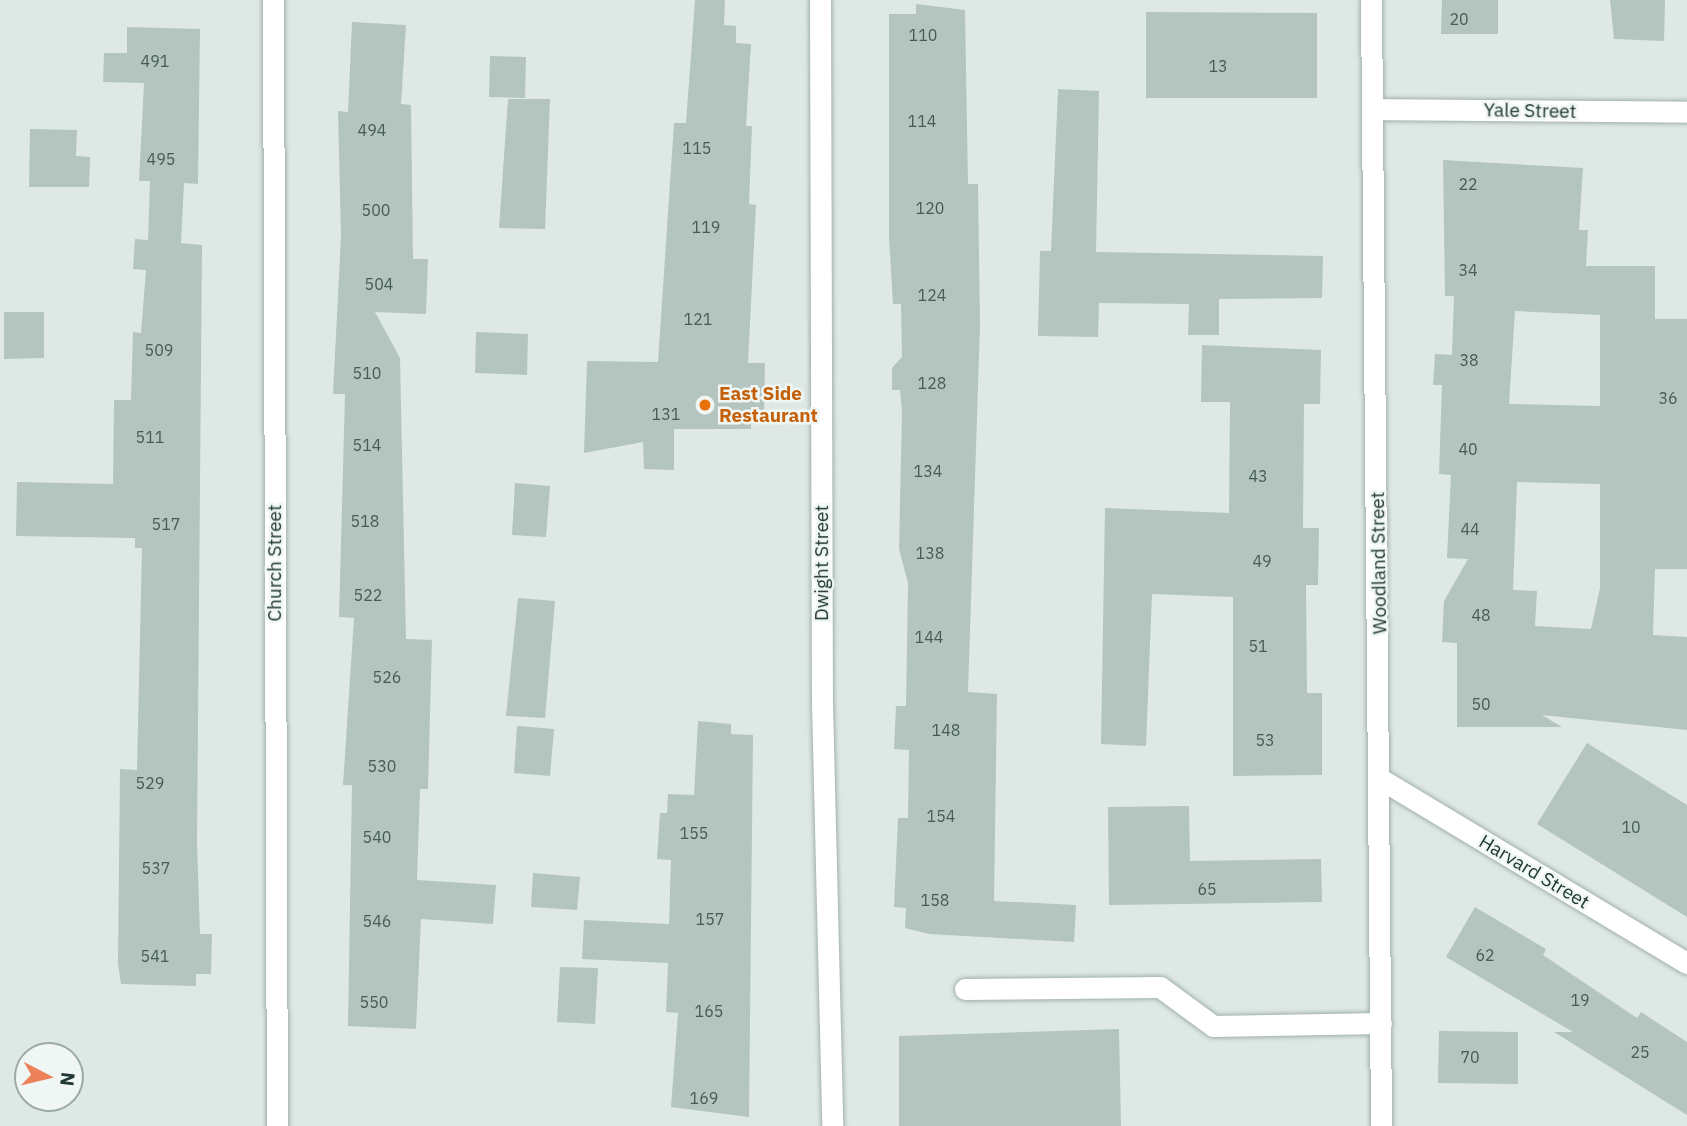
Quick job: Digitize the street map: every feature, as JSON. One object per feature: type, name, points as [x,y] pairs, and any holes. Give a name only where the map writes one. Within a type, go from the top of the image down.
[{"type":"street","name":"Church Street","points":[[273,0],[276,1126]]},
{"type":"street","name":"Dwight Street","points":[[820,0],[822,703],[832,1126]]},
{"type":"street","name":"Woodland Street","points":[[1371,0],[1382,780],[1381,1126]]},
{"type":"street","name":"Yale Street","points":[[1372,108],[1687,112]]},
{"type":"street","name":"Harvard Street","points":[[1382,780],[1687,963]]},
{"type":"street","points":[[965,989],[1160,986],[1213,1026],[1381,1023]]},
{"type":"building","points":[[695,0],[725,0],[724,25],[736,26],[736,43],[751,44],[746,126],[752,126],[749,204],[756,205],[748,363],[765,363],[764,415],[751,415],[751,429],[674,429],[674,470],[644,469],[643,442],[584,453],[587,361],[658,362],[674,123],[686,123]]},
{"type":"building","points":[[1442,0],[1498,0],[1498,34],[1441,34]]},
{"type":"building","points":[[1610,0],[1665,0],[1664,41],[1614,39]]},
{"type":"building","points":[[916,4],[965,10],[968,184],[978,184],[980,325],[968,692],[997,694],[994,901],[1076,905],[1074,942],[929,934],[905,928],[906,908],[894,907],[898,818],[908,818],[909,750],[894,749],[896,706],[906,706],[908,583],[899,549],[902,413],[900,390],[892,390],[892,368],[902,357],[901,304],[893,304],[889,237],[889,14],[916,14]]},
{"type":"building","points":[[1146,12],[1317,13],[1317,98],[1146,98]]},
{"type":"building","points":[[352,22],[406,25],[401,104],[411,105],[413,259],[428,259],[426,314],[375,312],[400,358],[406,639],[432,640],[428,789],[420,789],[417,880],[496,885],[493,924],[421,919],[416,1029],[348,1026],[352,785],[343,785],[354,618],[339,617],[345,394],[333,394],[341,236],[338,111],[348,112]]},
{"type":"building","points":[[127,27],[200,29],[198,184],[184,183],[181,243],[202,245],[197,843],[200,934],[212,934],[211,974],[196,974],[196,986],[121,984],[118,963],[120,769],[137,770],[142,548],[135,548],[135,538],[16,536],[17,482],[113,484],[114,400],[131,400],[133,332],[141,333],[146,270],[133,269],[135,239],[148,240],[150,181],[139,181],[144,83],[103,82],[104,53],[127,53]]},
{"type":"building","points":[[490,56],[526,57],[525,98],[489,97]]},
{"type":"building","points":[[1058,89],[1099,91],[1096,252],[1323,256],[1322,298],[1219,299],[1219,335],[1188,335],[1189,304],[1099,303],[1098,337],[1038,336],[1040,251],[1051,251]]},
{"type":"building","points":[[508,99],[550,99],[545,229],[499,228]]},
{"type":"building","points":[[30,129],[77,130],[76,156],[90,157],[89,187],[29,187]]},
{"type":"building","points":[[1443,160],[1583,168],[1579,230],[1588,230],[1586,266],[1655,266],[1655,319],[1687,319],[1687,569],[1655,569],[1653,635],[1687,637],[1687,730],[1542,715],[1562,727],[1457,727],[1457,643],[1442,642],[1444,601],[1468,559],[1447,558],[1451,475],[1439,474],[1442,385],[1433,385],[1435,354],[1452,355],[1454,296],[1445,296]],"holes":[[[1515,311],[1600,315],[1600,406],[1509,404]],[[1517,482],[1600,484],[1600,588],[1591,629],[1535,626],[1537,591],[1513,590]]]},
{"type":"building","points":[[4,312],[44,312],[44,358],[4,359]]},
{"type":"building","points":[[476,332],[528,334],[527,375],[475,373]]},
{"type":"building","points":[[1202,345],[1321,350],[1320,404],[1304,404],[1303,528],[1319,528],[1318,585],[1306,585],[1307,693],[1322,693],[1322,775],[1233,776],[1233,597],[1152,594],[1146,746],[1101,744],[1105,508],[1229,513],[1230,402],[1201,402]]},
{"type":"building","points":[[515,483],[550,486],[546,537],[512,535]]},
{"type":"building","points":[[518,598],[555,601],[545,718],[506,716]]},
{"type":"building","points":[[698,721],[731,724],[731,734],[753,735],[749,1117],[671,1107],[678,1013],[666,1012],[668,963],[582,959],[584,920],[669,924],[671,860],[657,859],[660,813],[667,813],[668,794],[694,795]]},
{"type":"building","points":[[517,726],[554,729],[550,776],[514,773]]},
{"type":"building","points":[[1587,743],[1687,805],[1687,917],[1537,824]]},
{"type":"building","points":[[1189,806],[1190,861],[1321,859],[1322,902],[1109,905],[1108,807]]},
{"type":"building","points":[[533,873],[580,877],[577,910],[531,907]]},
{"type":"building","points":[[1475,907],[1546,949],[1543,955],[1637,1018],[1641,1012],[1687,1042],[1687,1115],[1554,1032],[1573,1032],[1446,957]]},
{"type":"building","points":[[560,967],[598,968],[595,1024],[557,1022]]},
{"type":"building","points":[[1119,1029],[1121,1126],[899,1126],[899,1036]]},
{"type":"building","points":[[1439,1031],[1518,1032],[1518,1084],[1438,1083]]},
{"type":"place","name":"East Side Restaurant","points":[[705,405]]}]
